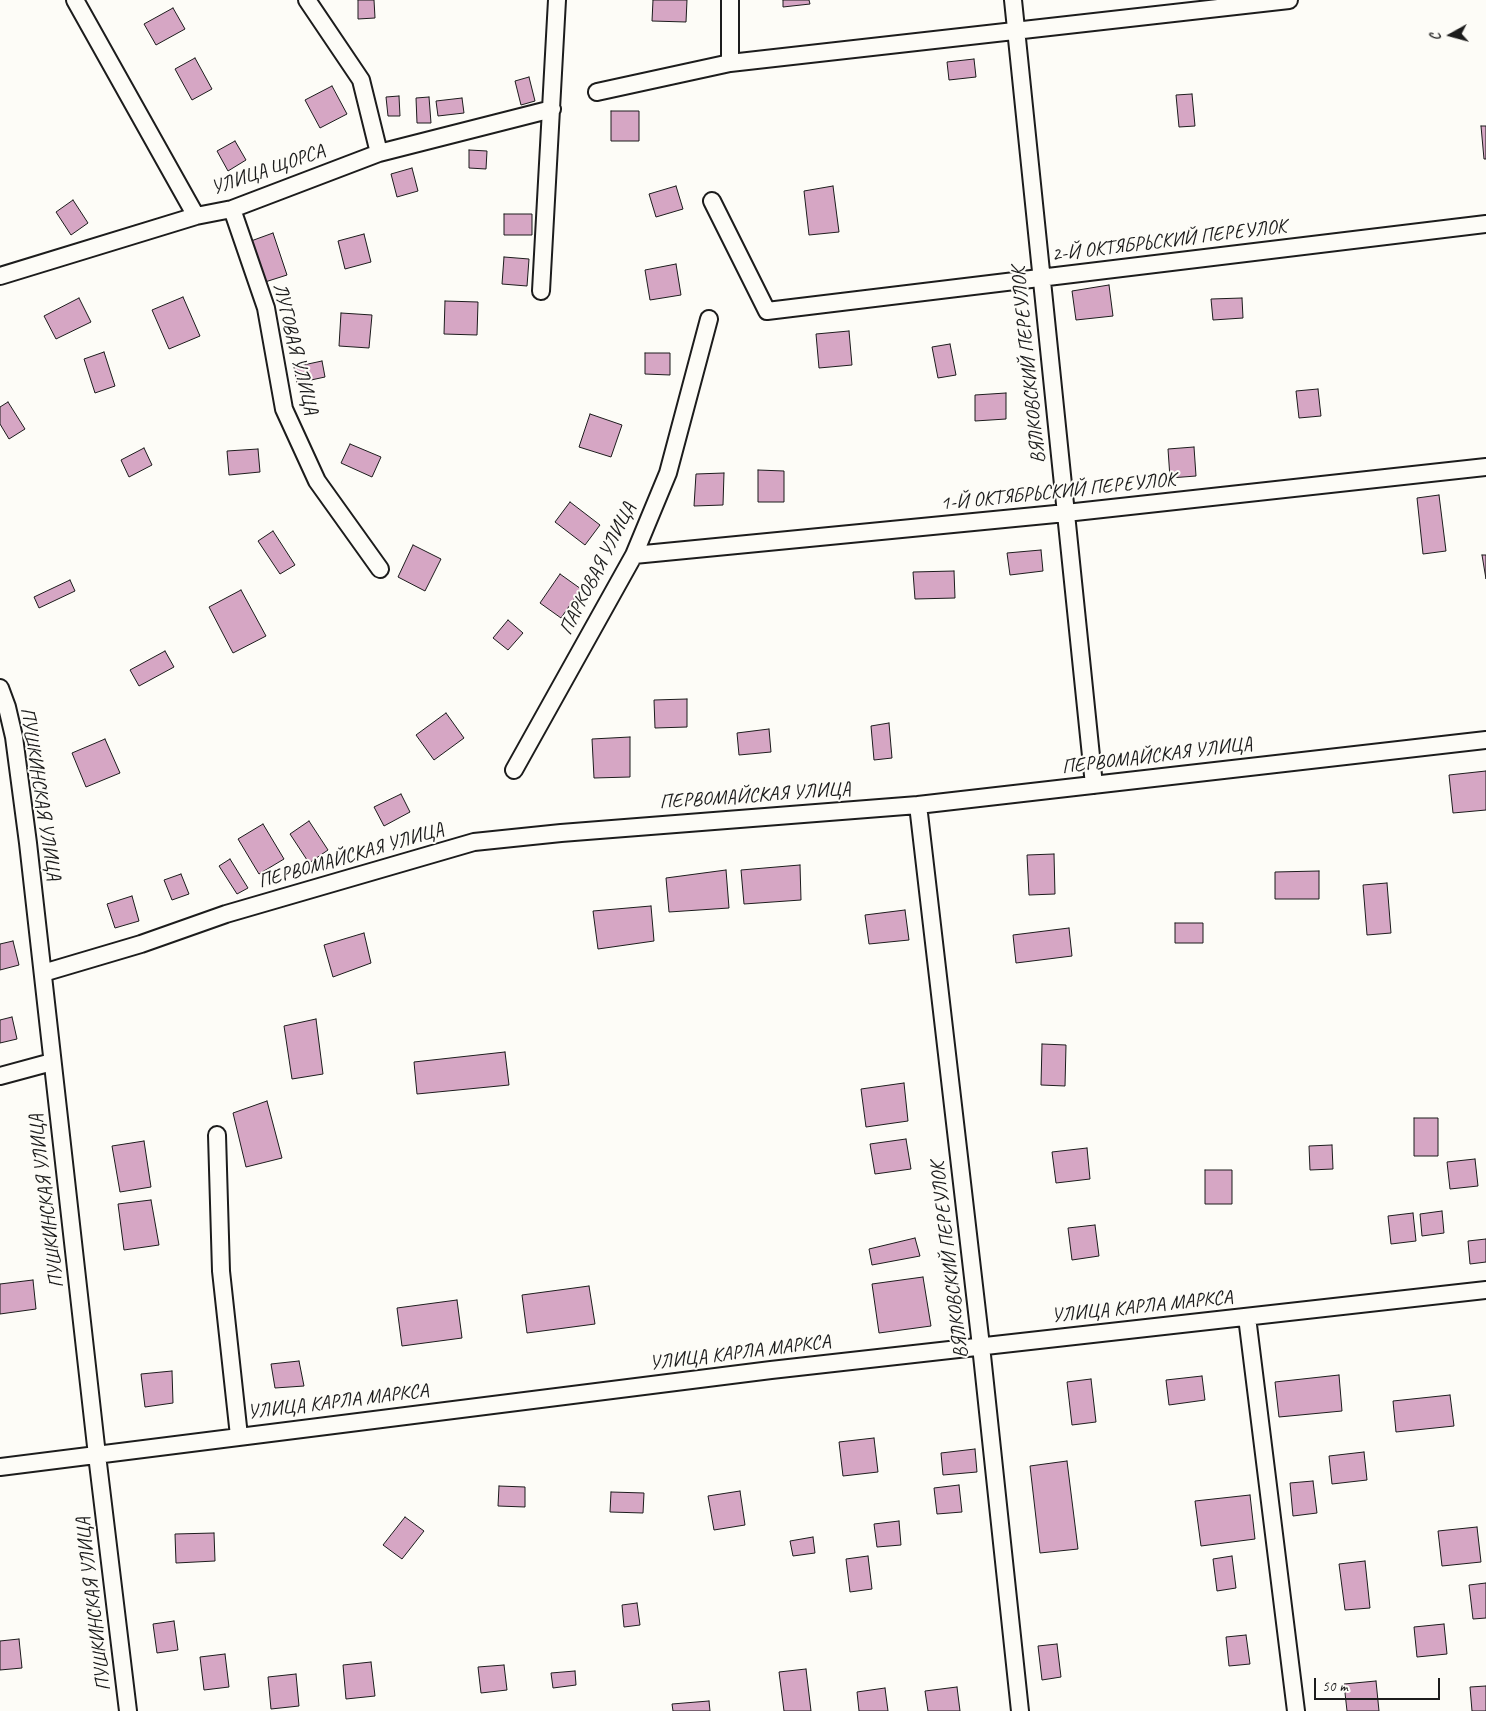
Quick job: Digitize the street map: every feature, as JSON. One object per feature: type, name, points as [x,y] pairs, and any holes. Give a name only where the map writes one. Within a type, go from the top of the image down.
[{"type":"street","points":[[75,0],[196,216]]},
{"type":"street","points":[[306,0],[361,80],[379,153]]},
{"type":"street","points":[[541,291],[557,0]]},
{"type":"street","points":[[730,0],[730,63]]},
{"type":"street","name":"ВЯЛКОВСКИЙ ПЕРЕУЛОК","points":[[1014,0],[1094,785]]},
{"type":"street","points":[[598,92],[730,63],[1289,0]]},
{"type":"street","name":"УЛИЦА ЩОРСА","points":[[1,274],[196,216],[232,209],[379,153],[552,109]]},
{"type":"street","name":"2-Й ОКТЯБРЬСКИЙ ПЕРЕУЛОК","points":[[712,201],[767,311],[1486,224]]},
{"type":"street","name":"ЛУГОВАЯ УЛИЦА","points":[[232,209],[266,308],[284,408],[317,480],[380,569]]},
{"type":"street","name":"ПАРКОВАЯ УЛИЦА","points":[[514,770],[634,555],[668,473],[709,318]]},
{"type":"street","name":"1-Й ОКТЯБРЬСКИЙ ПЕРЕУЛОК","points":[[634,555],[1066,513],[1486,468]]},
{"type":"street","name":"ПУШКИНСКАЯ УЛИЦА","points":[[0,688],[4,709],[14,737],[128,1711]]},
{"type":"street","name":"ПЕРВОМАЙСКАЯ УЛИЦА","points":[[43,973],[142,944],[226,914],[474,842],[561,833],[918,805],[1486,740]]},
{"type":"street","name":"ВЯЛКОВСКИЙ ПЕРЕУЛОК","points":[[918,805],[981,1346],[1020,1711]]},
{"type":"street","points":[[0,1076],[52,1062]]},
{"type":"street","points":[[217,1135],[221,1271],[239,1436]]},
{"type":"street","name":"УЛИЦА КАРЛА МАРКСА","points":[[0,1467],[239,1436],[981,1346],[1486,1291]]},
{"type":"street","points":[[1247,1317],[1296,1711]]},
{"type":"building","points":[[358,0],[374,0],[375,18],[358,19]]},
{"type":"building","points":[[653,0],[687,0],[686,22],[652,21]]},
{"type":"building","points":[[783,0],[809,0],[810,4],[783,7]]},
{"type":"building","points":[[173,8],[185,29],[156,45],[144,24]]},
{"type":"building","points":[[195,58],[212,89],[192,100],[175,69]]},
{"type":"building","points":[[974,59],[976,77],[949,80],[947,62]]},
{"type":"building","points":[[529,77],[535,101],[521,105],[515,81]]},
{"type":"building","points":[[332,86],[347,114],[320,128],[305,100]]},
{"type":"building","points":[[1192,94],[1195,126],[1179,127],[1176,95]]},
{"type":"building","points":[[399,96],[400,116],[388,116],[386,97]]},
{"type":"building","points":[[429,97],[431,123],[417,123],[416,98]]},
{"type":"building","points":[[462,98],[464,113],[438,116],[436,101]]},
{"type":"building","points":[[611,111],[639,111],[639,141],[611,141]]},
{"type":"building","points":[[1481,126],[1486,126],[1486,159],[1484,159]]},
{"type":"building","points":[[235,141],[246,160],[228,171],[217,151]]},
{"type":"building","points":[[469,150],[487,151],[486,169],[469,168]]},
{"type":"building","points":[[412,168],[418,191],[397,197],[391,174]]},
{"type":"building","points":[[676,186],[683,209],[656,217],[649,194]]},
{"type":"building","points":[[833,186],[839,232],[809,235],[804,191]]},
{"type":"building","points":[[73,200],[88,223],[71,235],[56,212]]},
{"type":"building","points":[[504,214],[532,214],[532,235],[504,235]]},
{"type":"building","points":[[273,233],[287,275],[265,282],[251,241]]},
{"type":"building","points":[[364,234],[371,262],[345,269],[338,241]]},
{"type":"building","points":[[504,257],[529,259],[527,286],[502,284]]},
{"type":"building","points":[[676,264],[681,295],[650,300],[645,270]]},
{"type":"building","points":[[1109,285],[1113,316],[1076,320],[1072,291]]},
{"type":"building","points":[[183,297],[200,336],[169,349],[152,310]]},
{"type":"building","points":[[79,298],[91,322],[56,339],[44,316]]},
{"type":"building","points":[[1242,298],[1243,318],[1213,320],[1211,299]]},
{"type":"building","points":[[445,301],[478,302],[477,335],[444,334]]},
{"type":"building","points":[[341,313],[372,315],[369,348],[339,346]]},
{"type":"building","points":[[849,331],[852,365],[819,368],[816,334]]},
{"type":"building","points":[[950,344],[956,375],[938,378],[932,347]]},
{"type":"building","points":[[104,352],[115,386],[95,393],[84,359]]},
{"type":"building","points":[[645,353],[670,353],[670,375],[645,374]]},
{"type":"building","points":[[322,361],[325,377],[297,383],[294,367]]},
{"type":"building","points":[[1318,389],[1321,416],[1299,418],[1296,391]]},
{"type":"building","points":[[1006,393],[1006,419],[975,421],[975,395]]},
{"type":"building","points":[[8,402],[25,429],[9,439],[0,424],[0,407]]},
{"type":"building","points":[[590,414],[622,425],[611,457],[579,447]]},
{"type":"building","points":[[350,444],[381,457],[372,477],[341,463]]},
{"type":"building","points":[[1194,447],[1196,476],[1170,478],[1168,449]]},
{"type":"building","points":[[144,448],[152,465],[129,477],[121,460]]},
{"type":"building","points":[[258,449],[260,472],[229,475],[227,451]]},
{"type":"building","points":[[758,470],[784,471],[784,502],[758,502]]},
{"type":"building","points":[[724,473],[723,505],[694,506],[696,474]]},
{"type":"building","points":[[1439,495],[1446,551],[1423,554],[1417,498]]},
{"type":"building","points":[[570,502],[600,525],[585,545],[555,522]]},
{"type":"building","points":[[273,531],[295,565],[280,574],[258,541]]},
{"type":"building","points":[[413,545],[441,559],[425,591],[398,577]]},
{"type":"building","points":[[1041,550],[1043,571],[1010,575],[1007,553]]},
{"type":"building","points":[[1482,555],[1486,555],[1486,579]]},
{"type":"building","points":[[954,571],[955,598],[915,599],[913,572]]},
{"type":"building","points":[[560,574],[581,589],[561,618],[540,603]]},
{"type":"building","points":[[70,580],[75,591],[39,608],[34,597]]},
{"type":"building","points":[[241,590],[266,636],[233,653],[209,607]]},
{"type":"building","points":[[508,620],[523,633],[508,650],[493,638]]},
{"type":"building","points":[[165,651],[174,667],[139,686],[130,670]]},
{"type":"building","points":[[687,699],[687,727],[655,728],[654,700]]},
{"type":"building","points":[[446,713],[464,738],[434,760],[416,735]]},
{"type":"building","points":[[889,723],[892,758],[874,760],[871,726]]},
{"type":"building","points":[[769,729],[771,752],[739,755],[737,733]]},
{"type":"building","points":[[630,737],[630,777],[594,778],[592,739]]},
{"type":"building","points":[[105,739],[120,773],[86,787],[72,753]]},
{"type":"building","points":[[1486,771],[1486,810],[1453,813],[1449,775]]},
{"type":"building","points":[[401,794],[410,812],[384,826],[374,807]]},
{"type":"building","points":[[309,821],[328,850],[309,863],[290,834]]},
{"type":"building","points":[[263,824],[284,859],[259,874],[238,839]]},
{"type":"building","points":[[1054,854],[1055,894],[1029,895],[1027,855]]},
{"type":"building","points":[[230,859],[248,888],[237,894],[219,866]]},
{"type":"building","points":[[800,865],[801,900],[744,904],[741,870]]},
{"type":"building","points":[[726,870],[729,908],[669,912],[666,878]]},
{"type":"building","points":[[1319,871],[1319,899],[1275,899],[1275,872]]},
{"type":"building","points":[[181,874],[189,894],[172,900],[164,880]]},
{"type":"building","points":[[1387,883],[1391,933],[1367,935],[1363,885]]},
{"type":"building","points":[[132,896],[139,921],[115,928],[107,904]]},
{"type":"building","points":[[651,906],[654,941],[598,949],[593,911]]},
{"type":"building","points":[[905,910],[909,940],[869,944],[865,915]]},
{"type":"building","points":[[1175,923],[1203,923],[1203,943],[1175,943]]},
{"type":"building","points":[[1069,928],[1072,956],[1016,963],[1013,935]]},
{"type":"building","points":[[364,933],[371,963],[333,977],[324,945]]},
{"type":"building","points":[[13,941],[19,965],[0,970],[0,944]]},
{"type":"building","points":[[12,1017],[17,1039],[0,1043],[0,1020]]},
{"type":"building","points":[[316,1019],[323,1074],[292,1079],[284,1026]]},
{"type":"building","points":[[1042,1044],[1066,1045],[1065,1086],[1041,1085]]},
{"type":"building","points":[[505,1052],[509,1085],[417,1094],[414,1062]]},
{"type":"building","points":[[904,1083],[908,1121],[866,1127],[861,1089]]},
{"type":"building","points":[[267,1101],[282,1158],[246,1167],[233,1113]]},
{"type":"building","points":[[1414,1118],[1438,1118],[1438,1156],[1414,1156]]},
{"type":"building","points":[[906,1139],[911,1169],[875,1174],[870,1144]]},
{"type":"building","points":[[144,1141],[151,1187],[120,1192],[112,1146]]},
{"type":"building","points":[[1332,1145],[1333,1169],[1310,1170],[1309,1146]]},
{"type":"building","points":[[1087,1148],[1090,1179],[1056,1183],[1052,1152]]},
{"type":"building","points":[[1475,1159],[1478,1186],[1450,1189],[1447,1162]]},
{"type":"building","points":[[1205,1170],[1232,1170],[1232,1204],[1205,1204]]},
{"type":"building","points":[[151,1200],[159,1245],[124,1250],[118,1204]]},
{"type":"building","points":[[1442,1211],[1444,1233],[1422,1236],[1420,1214]]},
{"type":"building","points":[[1413,1213],[1416,1241],[1391,1244],[1388,1216]]},
{"type":"building","points":[[1095,1225],[1099,1256],[1072,1260],[1068,1228]]},
{"type":"building","points":[[915,1238],[920,1256],[872,1265],[869,1249]]},
{"type":"building","points":[[1486,1239],[1486,1262],[1470,1264],[1468,1241]]},
{"type":"building","points":[[923,1277],[931,1326],[879,1333],[872,1284]]},
{"type":"building","points":[[33,1280],[36,1309],[0,1314],[0,1284]]},
{"type":"building","points":[[589,1286],[595,1324],[527,1333],[522,1295]]},
{"type":"building","points":[[457,1300],[462,1338],[402,1346],[397,1308]]},
{"type":"building","points":[[299,1361],[304,1386],[275,1388],[271,1364]]},
{"type":"building","points":[[172,1371],[173,1403],[145,1407],[141,1374]]},
{"type":"building","points":[[1339,1375],[1342,1411],[1279,1417],[1275,1382]]},
{"type":"building","points":[[1202,1376],[1205,1400],[1169,1405],[1166,1380]]},
{"type":"building","points":[[1091,1379],[1096,1422],[1072,1425],[1067,1382]]},
{"type":"building","points":[[1450,1395],[1454,1426],[1396,1432],[1393,1401]]},
{"type":"building","points":[[874,1438],[878,1472],[843,1476],[839,1442]]},
{"type":"building","points":[[975,1449],[977,1472],[943,1475],[941,1453]]},
{"type":"building","points":[[1364,1452],[1367,1480],[1332,1484],[1329,1456]]},
{"type":"building","points":[[1067,1461],[1078,1549],[1040,1553],[1030,1466]]},
{"type":"building","points":[[1313,1481],[1317,1513],[1293,1516],[1290,1483]]},
{"type":"building","points":[[959,1485],[962,1512],[937,1514],[934,1488]]},
{"type":"building","points":[[499,1486],[525,1487],[525,1507],[498,1506]]},
{"type":"building","points":[[740,1491],[745,1525],[714,1530],[708,1496]]},
{"type":"building","points":[[611,1492],[644,1493],[643,1513],[610,1512]]},
{"type":"building","points":[[1250,1495],[1255,1539],[1201,1546],[1195,1501]]},
{"type":"building","points":[[405,1517],[424,1531],[402,1559],[383,1545]]},
{"type":"building","points":[[899,1521],[901,1545],[877,1547],[874,1524]]},
{"type":"building","points":[[1477,1527],[1481,1562],[1442,1566],[1438,1531]]},
{"type":"building","points":[[214,1533],[215,1561],[176,1563],[175,1534]]},
{"type":"building","points":[[813,1537],[815,1553],[793,1556],[790,1541]]},
{"type":"building","points":[[868,1556],[872,1589],[850,1592],[846,1559]]},
{"type":"building","points":[[1232,1556],[1236,1588],[1217,1591],[1213,1559]]},
{"type":"building","points":[[1365,1561],[1370,1608],[1345,1610],[1339,1564]]},
{"type":"building","points":[[1486,1583],[1486,1618],[1473,1619],[1469,1585]]},
{"type":"building","points":[[637,1603],[640,1625],[624,1627],[622,1605]]},
{"type":"building","points":[[174,1621],[178,1650],[157,1653],[153,1624]]},
{"type":"building","points":[[1444,1624],[1447,1654],[1417,1657],[1414,1627]]},
{"type":"building","points":[[1246,1635],[1250,1664],[1229,1666],[1226,1637]]},
{"type":"building","points":[[19,1639],[22,1668],[0,1670],[0,1641]]},
{"type":"building","points":[[1057,1644],[1061,1677],[1042,1680],[1038,1646]]},
{"type":"building","points":[[225,1654],[229,1687],[204,1690],[200,1657]]},
{"type":"building","points":[[371,1662],[375,1696],[346,1699],[343,1665]]},
{"type":"building","points":[[504,1665],[507,1690],[481,1693],[478,1667]]},
{"type":"building","points":[[806,1669],[811,1711],[784,1711],[779,1672]]},
{"type":"building","points":[[575,1671],[576,1685],[553,1688],[551,1673]]},
{"type":"building","points":[[296,1674],[299,1706],[271,1709],[268,1677]]},
{"type":"building","points":[[1376,1681],[1379,1711],[1347,1711],[1344,1684]]},
{"type":"building","points":[[1486,1686],[1486,1711],[1472,1711],[1470,1687]]},
{"type":"building","points":[[957,1687],[960,1711],[928,1711],[925,1691]]},
{"type":"building","points":[[885,1688],[888,1711],[859,1711],[857,1692]]},
{"type":"building","points":[[709,1701],[710,1711],[673,1711],[672,1704]]}]
